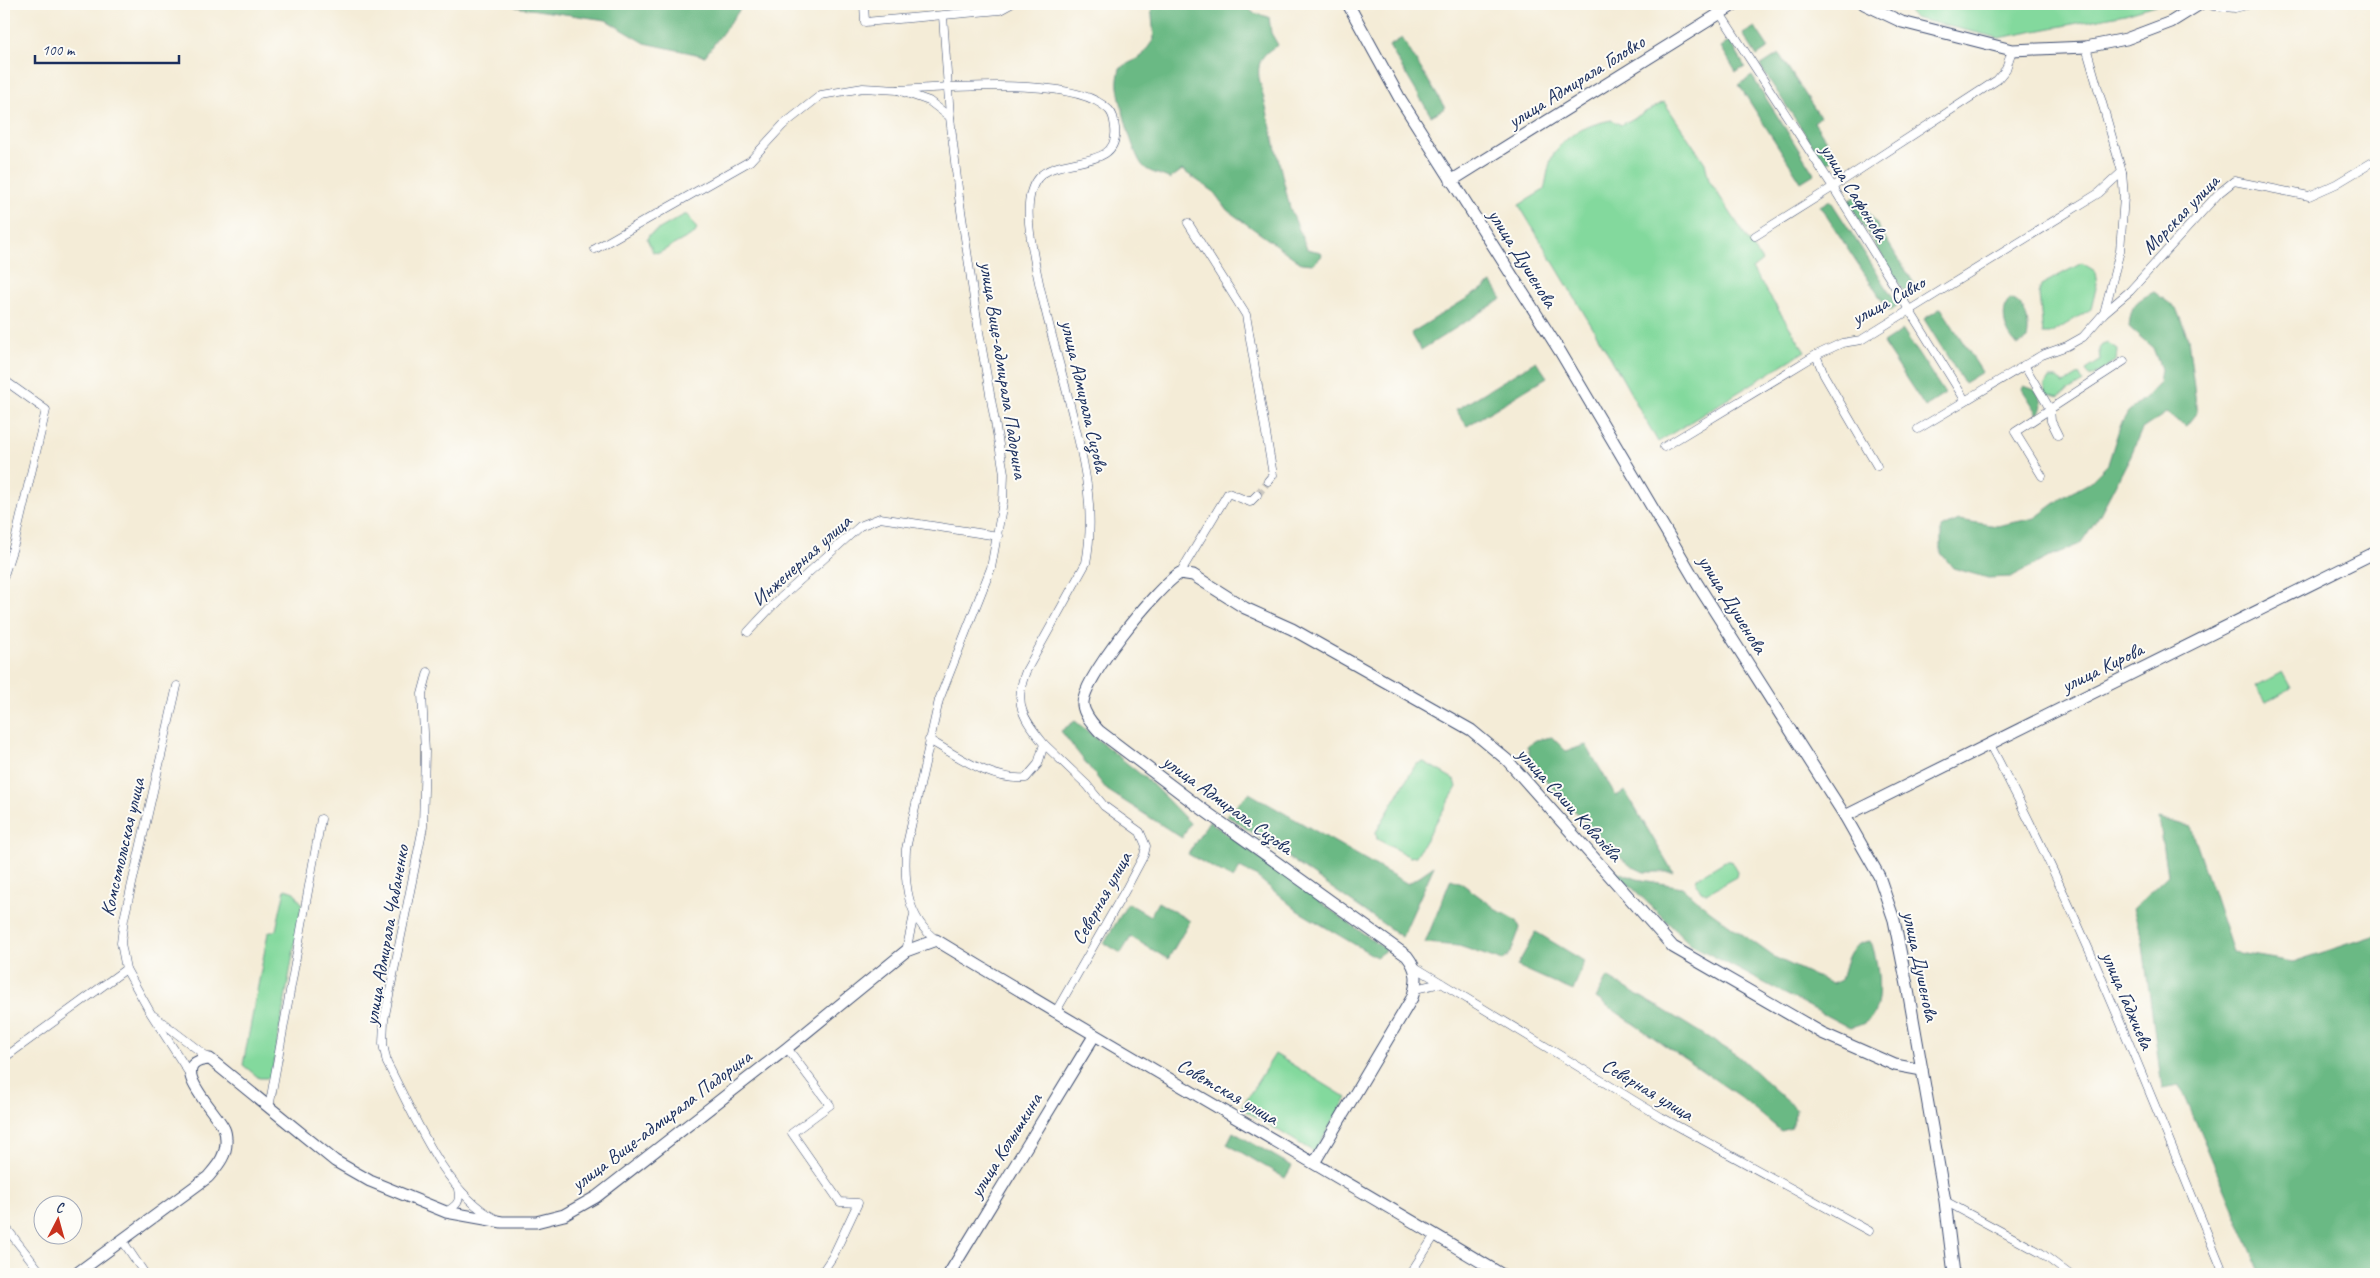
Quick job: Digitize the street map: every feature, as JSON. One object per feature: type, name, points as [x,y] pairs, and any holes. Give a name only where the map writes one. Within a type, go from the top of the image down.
[{"type":"street","points":[[864,4],[865,22],[1000,10],[1011,4]]},
{"type":"street","name":"улица Душенова","points":[[1348,4],[1399,97],[1604,423],[1698,585],[1845,816],[1879,876],[1894,920],[1945,1201],[1954,1274]]},
{"type":"street","points":[[1717,8],[1735,4]]},
{"type":"street","points":[[1864,4],[1902,22],[2012,50],[2086,48],[2126,38],[2171,22],[2200,4]]},
{"type":"street","points":[[2210,4],[2213,6],[2235,8],[2251,4]]},
{"type":"street","name":"улица Адмирала Головко","points":[[1451,181],[1717,8]]},
{"type":"street","name":"улица Сафонова","points":[[1717,8],[1833,187],[1965,400]]},
{"type":"street","name":"улица Вице-адмирала Падорина","points":[[936,940],[922,929],[914,915],[908,892],[905,866],[906,849],[939,700],[988,575],[998,536],[1003,502],[1004,473],[978,326],[950,117],[943,16]]},
{"type":"street","points":[[1918,429],[2024,365],[2083,337],[2104,313],[2120,251],[2124,197],[2122,172],[2086,48]]},
{"type":"street","points":[[1755,236],[1997,80],[2006,69],[2012,50]]},
{"type":"street","points":[[595,249],[750,161],[784,124],[821,94],[864,88],[898,90],[948,88]]},
{"type":"street","name":"улица Адмирала Сизова","points":[[948,88],[1051,88],[1070,91],[1109,109],[1114,117],[1116,136],[1110,150],[1098,158],[1055,166],[1038,178],[1032,191],[1029,208],[1030,232],[1044,306],[1059,356],[1084,461],[1090,509],[1090,544],[1086,563],[1021,684],[1019,699],[1022,713],[1044,744]]},
{"type":"street","points":[[898,90],[929,100],[950,117]]},
{"type":"street","name":"Морская улица","points":[[2104,313],[2130,291],[2219,193],[2234,181],[2309,196],[2336,184],[2376,160]]},
{"type":"street","name":"улица Сивко","points":[[1664,447],[1816,355],[1842,342],[1862,340],[2099,193],[2122,172]]},
{"type":"street","points":[[1188,223],[1246,316],[1272,475],[1268,480]]},
{"type":"street","points":[[1816,355],[1824,375],[1877,466]]},
{"type":"street","points":[[2042,476],[2015,432],[2124,361]]},
{"type":"street","points":[[2024,365],[2050,409],[2051,421],[2058,435]]},
{"type":"street","points":[[4,380],[46,410],[15,541],[4,575]]},
{"type":"street","name":"улица Адмирала Сизова","points":[[1257,495],[1250,502],[1228,493],[1180,572],[1163,586],[1098,668],[1086,688],[1083,705],[1087,716],[1099,731],[1206,812],[1407,956],[1415,967]]},
{"type":"street","name":"Инженерная улица","points":[[748,632],[776,602],[860,526],[880,518],[998,536]]},
{"type":"street","name":"улица Кирова","points":[[1845,816],[2376,552]]},
{"type":"street","name":"улица Саши Ковалёва","points":[[1180,572],[1193,575],[1245,608],[1292,629],[1471,730],[1506,760],[1673,947],[1822,1033],[1895,1065],[1922,1070]]},
{"type":"street","name":"улица Адмирала Чабаненко","points":[[428,672],[422,694],[425,752],[423,827],[384,1020],[383,1044],[387,1063],[434,1153],[457,1187],[474,1204],[502,1222]]},
{"type":"street","name":"Комсомольская улица","points":[[76,1274],[208,1177],[220,1163],[226,1141],[224,1129],[201,1097],[191,1076],[126,970],[120,942],[177,686]]},
{"type":"street","points":[[929,740],[981,768],[1001,776],[1018,779],[1026,778],[1038,764],[1044,744]]},
{"type":"street","name":"улица Гаджиева","points":[[1990,743],[2031,823],[2100,974],[2224,1274]]},
{"type":"street","name":"Северная улица","points":[[1044,744],[1087,785],[1104,806],[1140,832],[1146,846],[1144,855],[1126,890],[1054,1013]]},
{"type":"street","points":[[269,1108],[321,819]]},
{"type":"street","name":"улица Вице-адмирала Падорина","points":[[906,952],[914,915]]},
{"type":"street","name":"улица Вице-адмирала Падорина","points":[[210,1060],[342,1166],[370,1182],[446,1212],[502,1222],[536,1222],[564,1215],[596,1197],[787,1048],[906,952],[936,940]]},
{"type":"street","name":"Советская улица","points":[[936,940],[1054,1013],[1314,1163],[1501,1274]]},
{"type":"street","points":[[1314,1163],[1412,998],[1415,989],[1415,967]]},
{"type":"street","name":"Северная улица","points":[[1415,967],[1661,1117],[1869,1231]]},
{"type":"street","points":[[4,1058],[126,970]]},
{"type":"street","points":[[1415,989],[1441,982]]},
{"type":"street","name":"Комсомольская улица","points":[[150,1012],[210,1060]]},
{"type":"street","name":"улица Колышкина","points":[[949,1274],[1094,1036]]},
{"type":"street","points":[[787,1048],[830,1105],[792,1133],[840,1202],[858,1203],[833,1256],[821,1274]]},
{"type":"street","points":[[191,1076],[193,1064],[197,1060],[210,1060]]},
{"type":"street","points":[[446,1212],[457,1205],[460,1198],[457,1187]]},
{"type":"street","points":[[1945,1201],[2041,1253],[2069,1274]]},
{"type":"street","points":[[4,1225],[42,1274]]},
{"type":"street","points":[[1410,1274],[1434,1235]]},
{"type":"street","points":[[122,1240],[145,1274]]},
{"type":"green space","points":[[513,4],[744,4],[705,56],[645,43],[606,20],[516,7]]},
{"type":"green space","points":[[1151,4],[1247,4],[1253,13],[1269,17],[1271,33],[1278,45],[1268,51],[1262,58],[1259,67],[1259,78],[1290,208],[1307,249],[1321,252],[1322,256],[1313,264],[1301,263],[1227,210],[1213,191],[1182,170],[1170,179],[1148,170],[1139,160],[1124,116],[1118,80],[1120,68],[1142,56],[1154,39]]},
{"type":"green space","points":[[1904,4],[2159,4],[2125,14],[1999,38],[1914,18]]},
{"type":"green space","points":[[1755,27],[1769,48],[1757,56],[1743,34]]},
{"type":"green space","points":[[1402,38],[1445,108],[1431,116],[1389,46]]},
{"type":"green space","points":[[1730,41],[1745,67],[1736,72],[1721,47]]},
{"type":"green space","points":[[1779,54],[1820,117],[1814,122],[1837,157],[1825,164],[1760,66]]},
{"type":"green space","points":[[1752,76],[1814,174],[1801,182],[1739,85]]},
{"type":"green space","points":[[1664,102],[1705,163],[1709,180],[1762,261],[1752,269],[1805,351],[1658,442],[1612,360],[1519,205],[1544,190],[1553,155],[1564,141],[1571,136],[1587,127],[1612,120],[1621,125]]},
{"type":"green space","points":[[1858,195],[1917,288],[1906,294],[1848,202]]},
{"type":"green space","points":[[1830,200],[1898,305],[1889,311],[1820,206]]},
{"type":"green space","points":[[684,215],[688,215],[697,229],[695,233],[659,253],[653,252],[647,239],[649,235]]},
{"type":"green space","points":[[2082,263],[2095,271],[2097,284],[2091,309],[2050,334],[2043,334],[2039,294],[2041,285]]},
{"type":"green space","points":[[1492,283],[1502,299],[1421,350],[1411,333]]},
{"type":"green space","points":[[2154,292],[2176,308],[2188,338],[2197,412],[2186,426],[2166,413],[2142,429],[2131,455],[2099,516],[2080,544],[2053,555],[2011,577],[1988,578],[1953,568],[1941,553],[1941,528],[1959,520],[1997,526],[2035,518],[2065,496],[2089,483],[2108,464],[2120,426],[2128,412],[2159,383],[2161,369],[2153,348],[2129,327],[2135,305]]},
{"type":"green space","points":[[2010,299],[2020,305],[2026,315],[2027,339],[2018,345],[2010,336],[2005,323],[2005,310]]},
{"type":"green space","points":[[1941,308],[1982,372],[1964,383],[1924,319]]},
{"type":"green space","points":[[1903,330],[1945,394],[1925,407],[1883,343]]},
{"type":"green space","points":[[2108,343],[2117,349],[2116,361],[2090,377],[2086,370],[2100,361],[2099,349],[2102,345]]},
{"type":"green space","points":[[1536,361],[1547,377],[1467,426],[1456,410]]},
{"type":"green space","points":[[2079,375],[2083,382],[2058,397],[2046,393],[2045,385],[2049,378],[2057,378],[2064,384]]},
{"type":"green space","points":[[2024,386],[2035,390],[2040,399],[2042,405],[2038,414],[2022,389]]},
{"type":"green space","points":[[2282,672],[2291,688],[2266,702],[2256,686]]},
{"type":"green space","points":[[1075,721],[1150,782],[1190,823],[1182,838],[1107,790],[1061,731]]},
{"type":"green space","points":[[1552,737],[1566,751],[1586,745],[1616,796],[1625,791],[1673,872],[1644,872],[1631,866],[1613,852],[1533,766],[1527,746],[1536,740]]},
{"type":"green space","points":[[1424,762],[1455,780],[1457,787],[1416,856],[1410,857],[1377,839],[1376,832],[1416,764]]},
{"type":"green space","points":[[1249,793],[1408,884],[1434,866],[1402,937],[1227,815]]},
{"type":"green space","points":[[2159,818],[2191,827],[2233,952],[2293,962],[2376,935],[2376,1274],[2261,1274],[2180,1085],[2162,1088],[2142,938],[2133,909],[2168,875]]},
{"type":"green space","points":[[1209,821],[1386,950],[1376,957],[1298,911],[1256,876],[1240,868],[1233,879],[1188,854]]},
{"type":"green space","points":[[1725,861],[1731,861],[1737,871],[1736,877],[1707,893],[1701,892],[1696,883],[1697,878]]},
{"type":"green space","points":[[1615,871],[1637,879],[1682,887],[1710,911],[1774,957],[1832,984],[1841,980],[1852,950],[1862,943],[1870,941],[1875,956],[1879,989],[1873,1015],[1866,1022],[1850,1028],[1690,944]]},
{"type":"green space","points":[[1451,879],[1461,883],[1499,911],[1517,921],[1520,928],[1511,952],[1503,961],[1459,946],[1425,943]]},
{"type":"green space","points":[[285,889],[294,892],[302,904],[271,1078],[259,1078],[243,1065],[268,933],[276,930]]},
{"type":"green space","points":[[1158,902],[1190,921],[1168,959],[1131,937],[1121,953],[1104,943],[1128,903],[1150,916]]},
{"type":"green space","points":[[1536,932],[1584,961],[1573,991],[1517,966]]},
{"type":"green space","points":[[1607,977],[1738,1056],[1796,1109],[1792,1128],[1781,1131],[1739,1096],[1596,998]]},
{"type":"green space","points":[[1275,1054],[1347,1098],[1314,1152],[1241,1108]]},
{"type":"green space","points":[[1233,1132],[1292,1166],[1285,1178],[1227,1144]]},
{"type":"tunnel","points":[[1257,495],[1268,481]]}]
